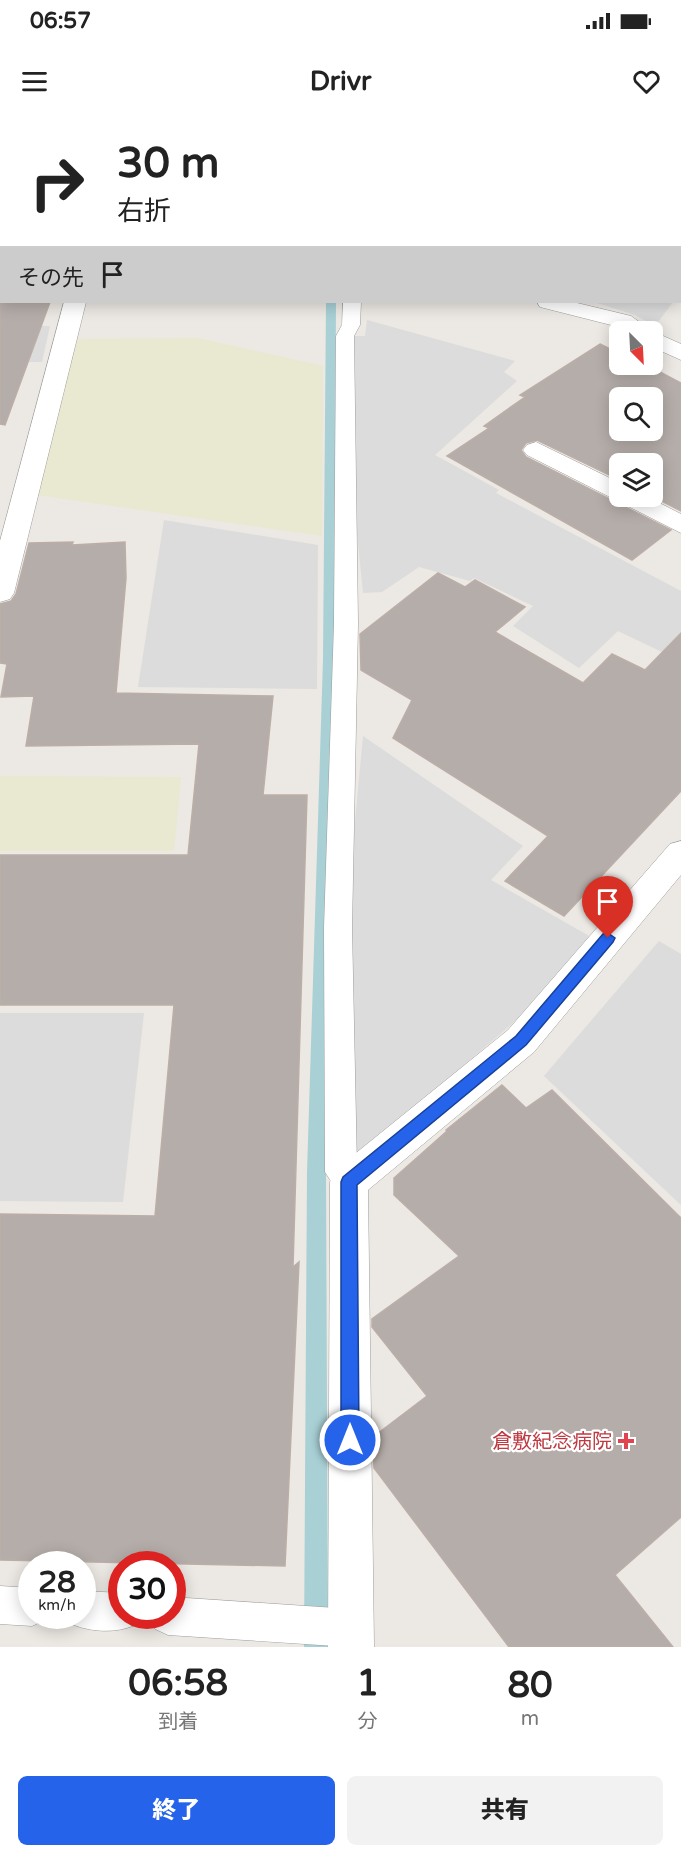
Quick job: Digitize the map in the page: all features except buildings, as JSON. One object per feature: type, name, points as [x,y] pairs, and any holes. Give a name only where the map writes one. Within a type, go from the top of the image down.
[{"type":"street","points":[[0,593],[75,303]]},
{"type":"street","points":[[552,303],[623,321]]},
{"type":"street","points":[[663,344],[681,353]]},
{"type":"street","points":[[536,450],[609,487]]},
{"type":"street","points":[[647,507],[681,525]]},
{"type":"street","points":[[333,1631],[349,1182],[521,1041],[681,853]]},
{"type":"lane","points":[[349,1182],[341,1172],[339,928],[346,623],[345,336],[351,325],[352,303]]},
{"type":"lane","points":[[0,1605],[18,1606]]},
{"type":"lane","points":[[186,1618],[333,1631]]},
{"type":"green space","points":[[198,338],[323,366],[322,536],[37,495],[76,339]]},
{"type":"green space","points":[[0,776],[181,777],[174,851],[0,851]]},
{"type":"shaded area","points":[[597,303],[672,303],[659,321],[646,321],[635,315]]},
{"type":"shaded area","points":[[367,320],[515,361],[504,372],[517,381],[435,455],[499,490],[496,493],[681,591],[681,661],[618,631],[579,668],[513,626],[533,606],[474,578],[470,581],[419,567],[382,592],[363,593],[353,492],[354,336],[365,336]]},
{"type":"shaded area","points":[[0,326],[50,326],[42,362],[0,362]]},
{"type":"shaded area","points":[[164,520],[318,545],[317,689],[138,687]]},
{"type":"shaded area","points":[[363,736],[523,846],[491,880],[591,937],[521,1016],[347,1166],[345,929]]},
{"type":"shaded area","points":[[659,941],[681,954],[681,1205],[544,1076]]},
{"type":"shaded area","points":[[0,1013],[144,1013],[123,1202],[0,1201]]},
{"type":"water","points":[[326,303],[336,303],[334,660],[326,1173],[328,1647],[304,1647],[307,1173],[323,659]]},
{"type":"place","name":"倉敷紀念病院","points":[[626,1441]]},
{"type":"route","points":[[350,1440],[349,1182],[521,1041],[608,938]]}]
